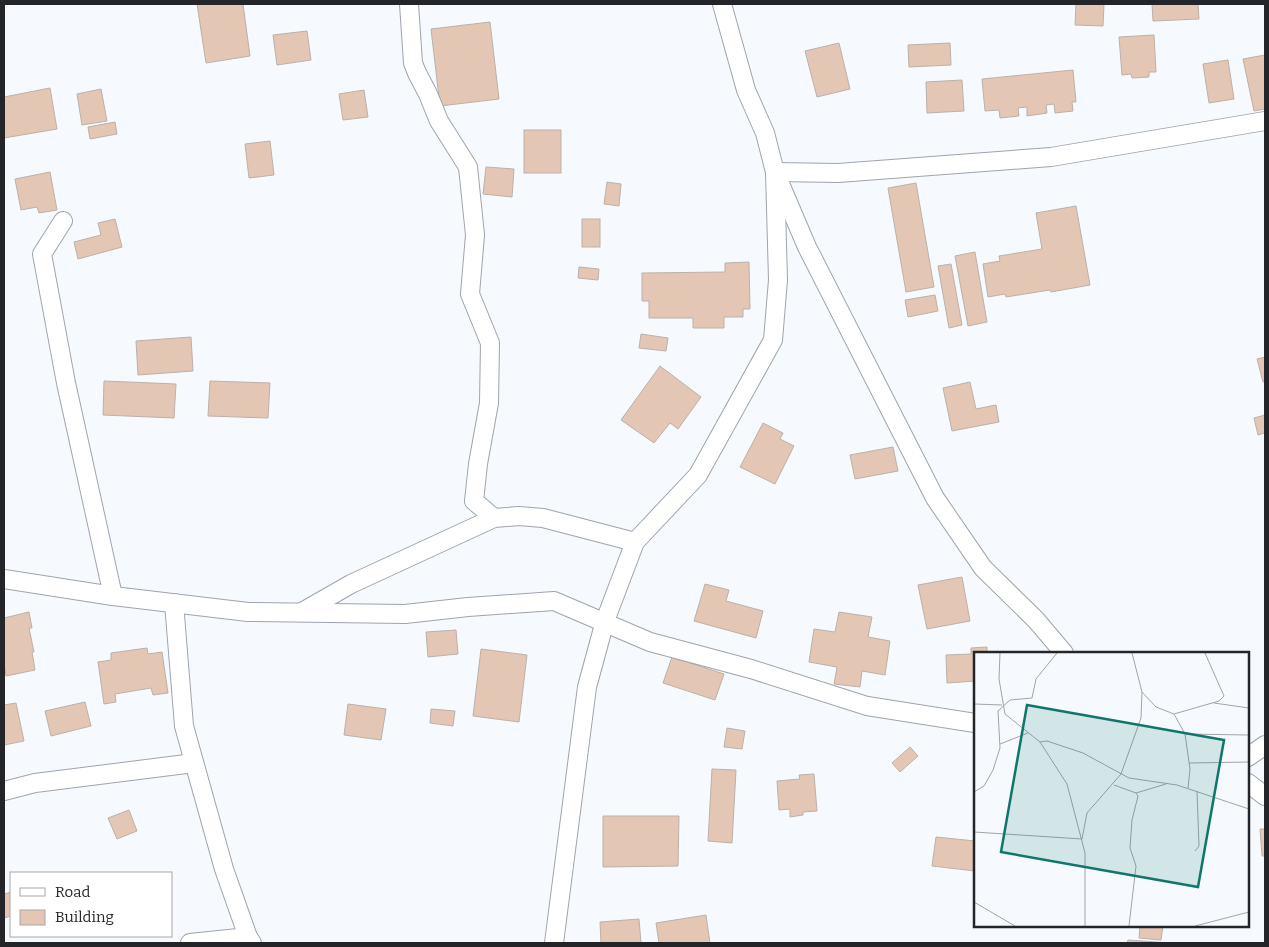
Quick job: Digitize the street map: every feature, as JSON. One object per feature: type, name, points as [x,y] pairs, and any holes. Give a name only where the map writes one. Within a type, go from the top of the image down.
[{"type":"street","points":[[409,4],[413,63],[416,73],[428,94],[439,120],[468,167],[475,235],[470,294],[490,343],[489,403],[478,464],[474,501],[494,518]]},
{"type":"street","points":[[722,4],[746,90],[764,133],[775,172],[807,247],[935,498],[983,568],[1036,620],[1063,652]]},
{"type":"street","points":[[775,172],[838,173],[1051,157],[1265,121]]},
{"type":"street","points":[[554,943],[587,687],[605,621],[635,542],[698,475],[773,340],[778,280],[775,172]]},
{"type":"street","points":[[63,221],[42,254],[66,382],[113,596]]},
{"type":"street","points":[[302,613],[351,584],[494,518],[519,516],[543,518],[635,542]]},
{"type":"street","points":[[4,579],[113,596],[248,612],[406,614],[468,607],[554,601],[605,621],[650,642],[751,669],[867,706],[974,723]]},
{"type":"street","points":[[174,603],[184,726],[224,869],[250,940],[190,943]]},
{"type":"street","points":[[1249,757],[1265,745]]},
{"type":"street","points":[[4,791],[35,783],[194,763]]},
{"type":"street","points":[[1249,784],[1265,796]]},
{"type":"building","points":[[197,4],[243,4],[250,56],[206,63]]},
{"type":"building","points":[[1076,4],[1104,4],[1103,26],[1075,25]]},
{"type":"building","points":[[1152,4],[1198,4],[1199,19],[1153,21]]},
{"type":"building","points":[[490,22],[499,99],[440,106],[431,29]]},
{"type":"building","points":[[307,31],[311,60],[277,65],[273,35]]},
{"type":"building","points":[[1154,35],[1156,72],[1149,72],[1149,77],[1132,78],[1131,74],[1122,75],[1119,37]]},
{"type":"building","points":[[839,43],[850,89],[817,97],[805,51]]},
{"type":"building","points":[[950,43],[951,65],[909,67],[908,45]]},
{"type":"building","points":[[1265,55],[1265,109],[1254,111],[1243,59]]},
{"type":"building","points":[[1228,60],[1234,99],[1209,103],[1203,64]]},
{"type":"building","points":[[1073,70],[1076,102],[1072,102],[1073,111],[1055,113],[1054,104],[1046,105],[1047,113],[1027,116],[1027,107],[1018,108],[1019,116],[1000,118],[999,110],[985,111],[982,79]]},
{"type":"building","points":[[962,80],[964,111],[927,113],[926,82]]},
{"type":"building","points":[[50,88],[57,129],[4,138],[4,97]]},
{"type":"building","points":[[101,89],[107,121],[82,125],[77,94]]},
{"type":"building","points":[[364,90],[368,117],[343,120],[339,94]]},
{"type":"building","points":[[115,122],[117,134],[90,139],[88,127]]},
{"type":"building","points":[[524,130],[561,130],[561,173],[524,173]]},
{"type":"building","points":[[270,141],[274,175],[249,178],[245,144]]},
{"type":"building","points":[[486,167],[514,169],[512,197],[483,194]]},
{"type":"building","points":[[50,172],[57,210],[39,213],[37,207],[21,210],[15,179]]},
{"type":"building","points":[[607,182],[621,184],[619,206],[604,204]]},
{"type":"building","points":[[916,183],[934,287],[906,292],[888,188]]},
{"type":"building","points":[[1076,206],[1090,285],[1051,292],[1050,290],[1006,297],[1005,294],[988,297],[983,264],[1000,261],[999,256],[1042,249],[1036,213]]},
{"type":"building","points":[[115,219],[122,247],[78,259],[74,242],[101,235],[98,223]]},
{"type":"building","points":[[582,219],[600,219],[600,247],[582,247]]},
{"type":"building","points":[[975,252],[987,322],[968,326],[955,256]]},
{"type":"building","points":[[749,262],[750,309],[743,309],[743,317],[724,317],[724,328],[693,328],[693,318],[649,318],[649,301],[642,301],[642,273],[725,272],[725,263]]},
{"type":"building","points":[[951,264],[962,325],[949,328],[938,266]]},
{"type":"building","points":[[579,267],[599,269],[598,280],[578,278]]},
{"type":"building","points":[[935,295],[938,311],[908,317],[905,300]]},
{"type":"building","points":[[641,334],[668,338],[666,351],[639,348]]},
{"type":"building","points":[[191,337],[193,371],[138,375],[136,341]]},
{"type":"building","points":[[1265,357],[1265,381],[1263,382],[1257,359]]},
{"type":"building","points":[[660,366],[701,397],[678,429],[670,423],[654,443],[621,420]]},
{"type":"building","points":[[104,381],[176,384],[174,418],[103,415]]},
{"type":"building","points":[[210,381],[270,383],[268,418],[208,416]]},
{"type":"building","points":[[970,382],[976,409],[996,405],[999,422],[952,431],[943,388]]},
{"type":"building","points":[[1265,415],[1265,433],[1258,435],[1254,418]]},
{"type":"building","points":[[763,423],[783,433],[780,439],[794,446],[775,484],[740,467]]},
{"type":"building","points":[[893,447],[898,471],[855,479],[850,455]]},
{"type":"building","points":[[962,577],[970,621],[927,629],[918,585]]},
{"type":"building","points":[[705,584],[729,590],[726,601],[763,611],[756,638],[694,621]]},
{"type":"building","points":[[29,612],[32,628],[29,628],[34,652],[32,652],[35,670],[6,676],[4,664],[4,618]]},
{"type":"building","points":[[839,612],[872,617],[868,637],[890,641],[885,675],[862,671],[860,687],[834,684],[837,667],[809,662],[814,629],[835,632]]},
{"type":"building","points":[[456,630],[458,654],[428,657],[426,632]]},
{"type":"building","points":[[987,647],[987,652],[974,652],[974,681],[947,683],[946,655],[971,654],[971,648]]},
{"type":"building","points":[[147,648],[148,654],[162,652],[168,693],[153,695],[151,688],[115,694],[116,702],[104,704],[98,662],[111,660],[111,653]]},
{"type":"building","points":[[481,649],[527,655],[519,722],[473,716]]},
{"type":"building","points":[[672,657],[724,674],[715,700],[663,683]]},
{"type":"building","points":[[85,702],[91,726],[51,736],[45,711]]},
{"type":"building","points":[[16,703],[24,741],[4,745],[4,705]]},
{"type":"building","points":[[348,704],[386,709],[381,740],[344,735]]},
{"type":"building","points":[[431,709],[455,711],[453,726],[430,723]]},
{"type":"building","points":[[727,728],[745,731],[742,749],[724,747]]},
{"type":"building","points":[[910,747],[918,756],[900,772],[892,763]]},
{"type":"building","points":[[712,769],[736,770],[732,843],[708,841]]},
{"type":"building","points":[[814,774],[817,811],[803,812],[803,815],[790,817],[790,809],[779,810],[777,781],[800,779],[799,775]]},
{"type":"building","points":[[129,810],[137,831],[117,839],[108,818]]},
{"type":"building","points":[[603,816],[679,816],[678,866],[603,867]]},
{"type":"building","points":[[1260,829],[1265,829],[1265,856],[1262,856]]},
{"type":"building","points":[[936,837],[974,841],[974,871],[932,866]]},
{"type":"building","points":[[10,892],[10,916],[4,918],[4,894]]},
{"type":"building","points":[[706,915],[710,943],[659,943],[656,923]]},
{"type":"building","points":[[639,919],[641,943],[601,943],[600,922]]},
{"type":"building","points":[[1140,927],[1163,927],[1161,940],[1139,938]]},
{"type":"building","points":[[1128,940],[1170,943],[1127,943]]}]
